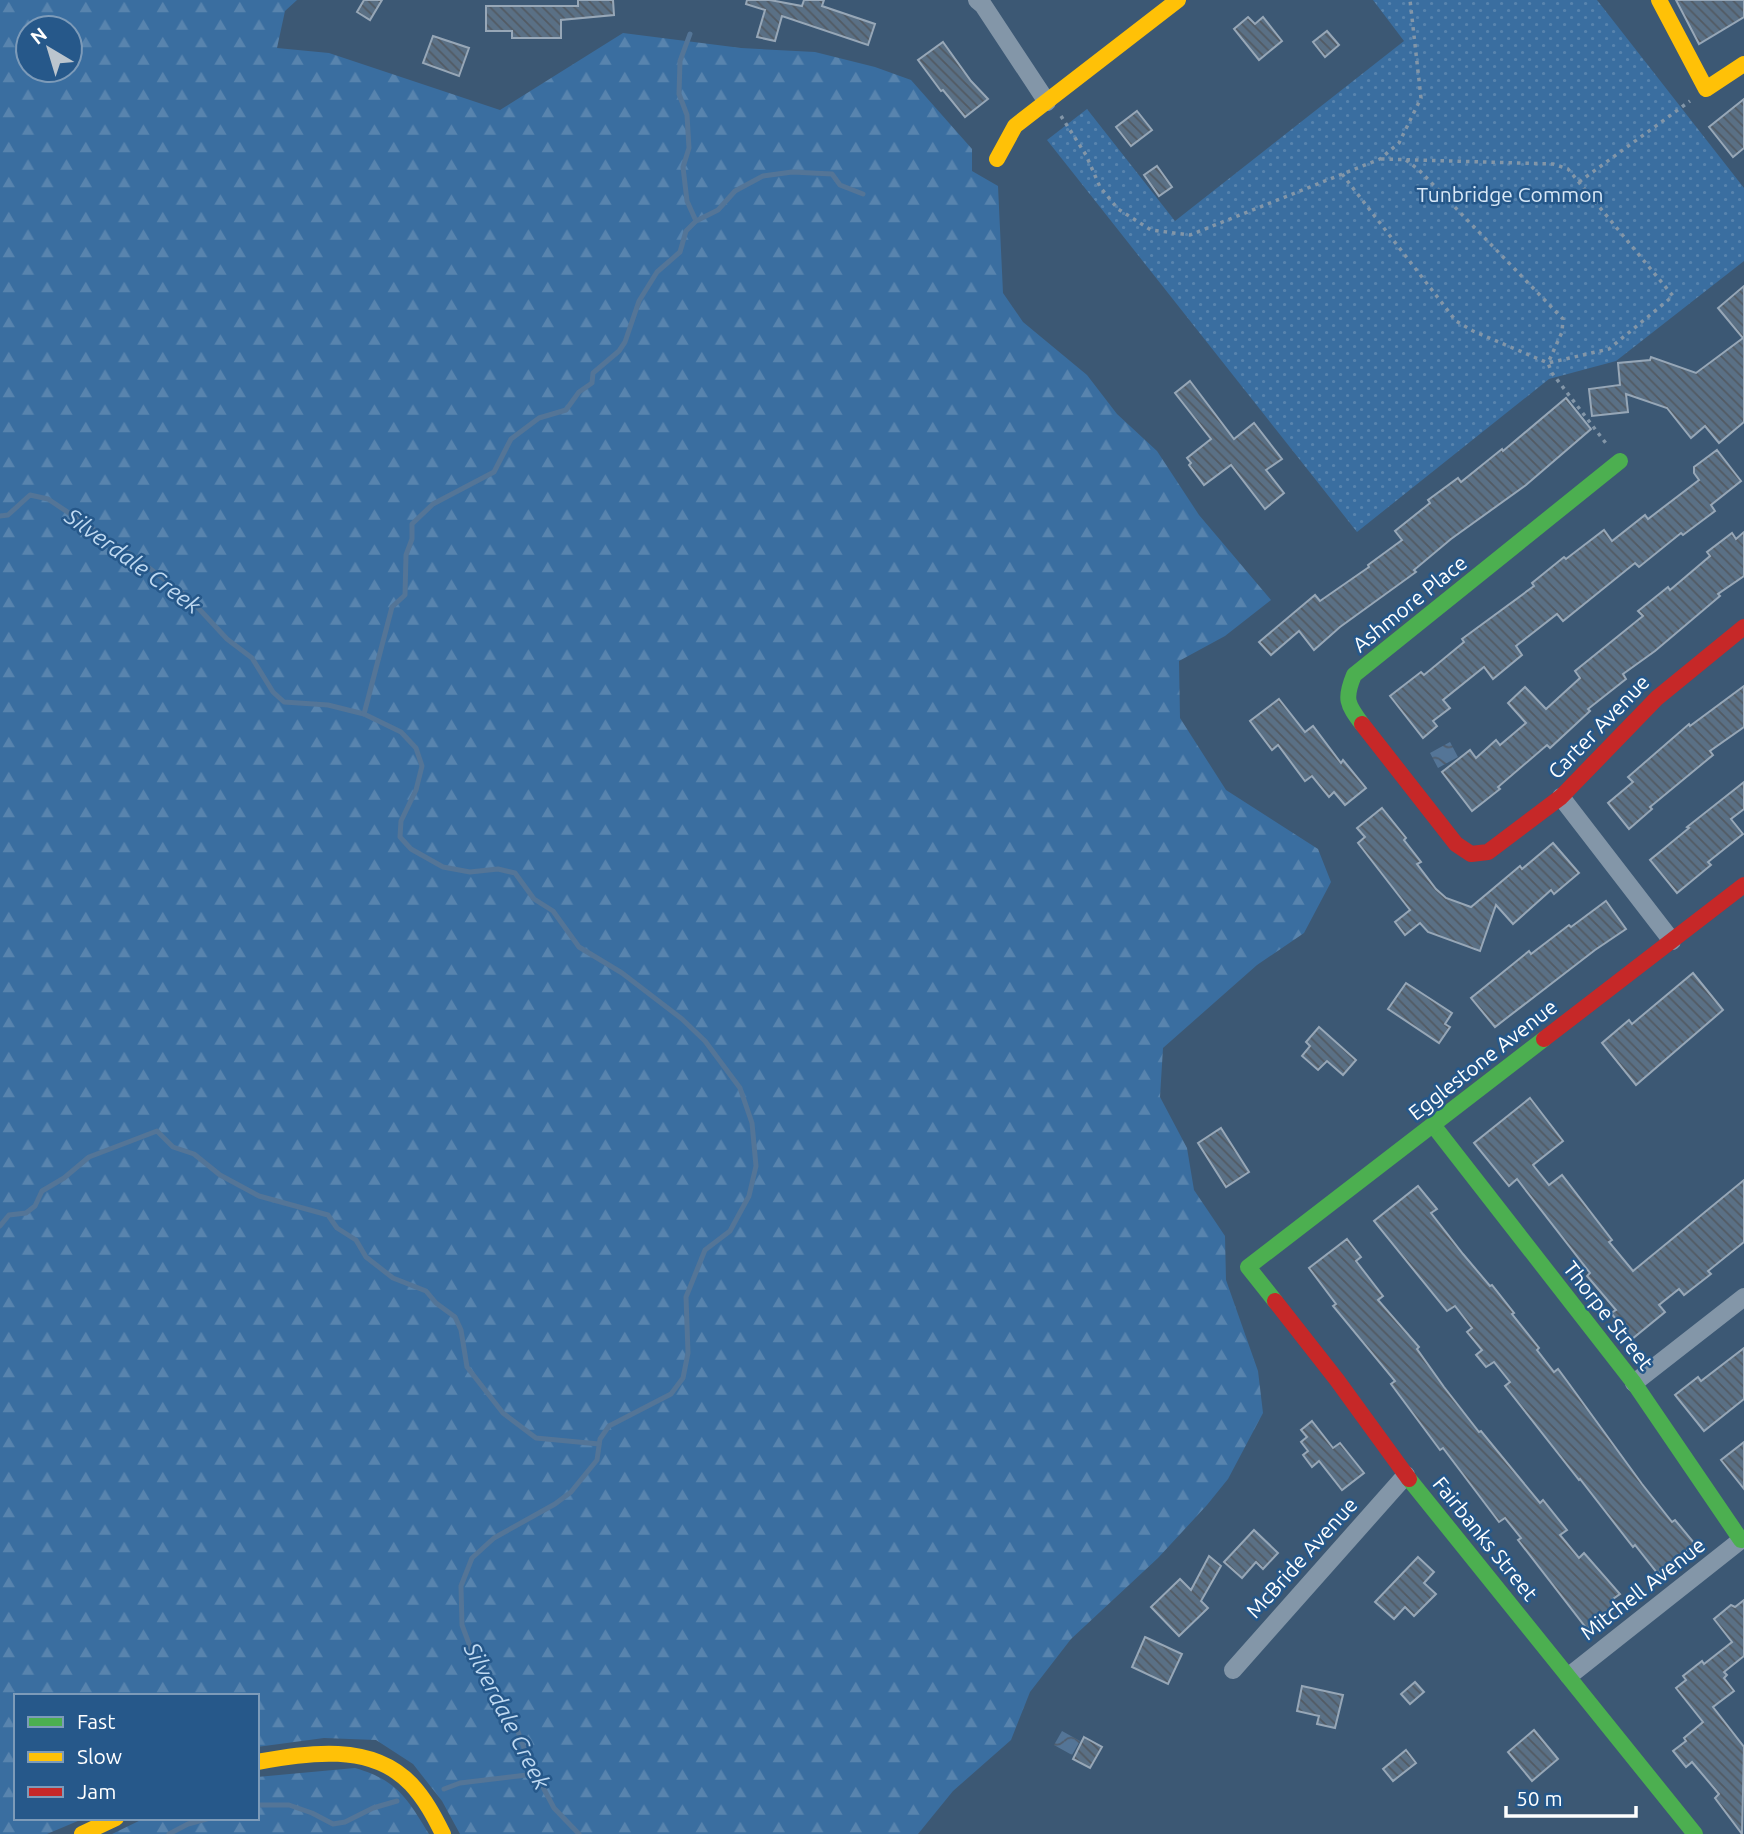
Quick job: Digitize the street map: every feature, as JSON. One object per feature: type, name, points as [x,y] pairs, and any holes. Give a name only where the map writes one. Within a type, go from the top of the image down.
[{"type":"street","points":[[976,0],[983,5],[1047,102]]},
{"type":"street","points":[[997,159],[1016,126],[1178,0]]},
{"type":"street","points":[[1659,0],[1706,89],[1744,64]]},
{"type":"street","name":"Ashmore Place","points":[[1561,797],[1488,852],[1471,853],[1456,844],[1349,707],[1347,692],[1354,676],[1620,461]]},
{"type":"street","name":"Carter Avenue","points":[[1672,941],[1561,797],[1657,698],[1744,627]]},
{"type":"street","name":"Egglestone Avenue","points":[[1248,1267],[1744,885]]},
{"type":"street","name":"Thorpe Street","points":[[1433,1125],[1634,1383],[1742,1539]]},
{"type":"street","name":"Fairbanks Street","points":[[1248,1267],[1338,1380],[1406,1475],[1695,1834]]},
{"type":"street","points":[[1634,1383],[1744,1297]]},
{"type":"street","name":"McBride Avenue","points":[[1233,1670],[1406,1475]]},
{"type":"street","name":"Mitchell Avenue","points":[[1569,1676],[1742,1539]]},
{"type":"street","points":[[259,1762],[284,1756],[334,1753],[365,1755],[391,1766],[409,1781],[427,1804],[443,1834]]},
{"type":"street","points":[[82,1834],[112,1820]]},
{"type":"path","points":[[1047,102],[1065,120],[1086,155],[1100,187],[1118,209],[1151,230],[1190,235],[1380,159],[1399,143],[1421,98],[1410,0]]},
{"type":"path","points":[[1579,182],[1679,109]]},
{"type":"path","points":[[1342,174],[1456,321],[1548,363],[1609,349],[1674,296],[1568,169],[1553,164],[1380,159]]},
{"type":"path","points":[[1405,160],[1428,179],[1563,319],[1562,332],[1548,363],[1552,373],[1620,461]]},
{"type":"green space","points":[[0,0],[297,0],[285,11],[277,48],[329,53],[500,110],[623,33],[741,48],[815,52],[875,67],[911,80],[972,149],[972,171],[998,186],[1003,293],[1023,322],[1087,375],[1117,414],[1157,451],[1199,515],[1271,600],[1225,636],[1179,661],[1180,718],[1226,790],[1318,849],[1331,882],[1304,933],[1257,965],[1163,1048],[1160,1097],[1187,1148],[1194,1190],[1225,1236],[1226,1280],[1258,1371],[1263,1413],[1228,1479],[1207,1505],[1158,1558],[1071,1639],[1030,1692],[1011,1740],[953,1791],[918,1834],[460,1834],[442,1801],[413,1764],[376,1740],[324,1738],[259,1747],[259,1694],[14,1694],[14,1820],[80,1820],[47,1834],[0,1834]]},
{"type":"green space","name":"Tunbridge Common","points":[[1373,0],[1597,0],[1744,188],[1744,261],[1616,361],[1549,379],[1357,532],[1047,140],[1087,109],[1175,221],[1404,41]]},
{"type":"green space","points":[[355,1768],[381,1778],[400,1792],[429,1834],[112,1834],[141,1820],[259,1820],[259,1777]]},
{"type":"water","points":[[1450,742],[1458,757],[1438,768],[1430,753]]},
{"type":"water","points":[[1062,1731],[1080,1741],[1072,1755],[1054,1745]]},
{"type":"building","points":[[364,0],[382,0],[370,20],[357,12]]},
{"type":"building","points":[[578,0],[613,0],[614,15],[561,20],[561,38],[512,38],[512,31],[486,31],[486,6],[578,6]]},
{"type":"building","points":[[747,0],[770,0],[802,6],[804,0],[824,0],[822,6],[875,24],[868,45],[782,16],[775,41],[757,37],[765,10],[746,4]]},
{"type":"building","points":[[1676,0],[1744,0],[1744,17],[1699,44]]},
{"type":"building","points":[[1248,17],[1255,24],[1263,17],[1282,41],[1259,60],[1234,29]]},
{"type":"building","points":[[1327,31],[1339,45],[1325,57],[1313,42]]},
{"type":"building","points":[[433,36],[469,48],[459,76],[423,63]]},
{"type":"building","points":[[943,42],[971,81],[988,99],[965,117],[918,60]]},
{"type":"building","points":[[1744,99],[1744,148],[1733,157],[1709,127]]},
{"type":"building","points":[[1137,111],[1152,130],[1131,146],[1116,127]]},
{"type":"building","points":[[1157,166],[1172,187],[1159,196],[1144,175]]},
{"type":"building","points":[[1744,286],[1744,422],[1719,443],[1705,426],[1691,438],[1667,408],[1626,394],[1628,412],[1592,416],[1589,389],[1620,385],[1618,363],[1650,360],[1651,357],[1696,373],[1743,338],[1718,308]]},
{"type":"building","points":[[1190,381],[1234,439],[1254,423],[1282,459],[1266,470],[1284,493],[1265,509],[1231,465],[1204,485],[1189,465],[1191,463],[1187,458],[1211,439],[1175,393]]},
{"type":"building","points":[[1566,398],[1591,429],[1526,485],[1451,539],[1414,570],[1416,572],[1340,627],[1314,650],[1299,631],[1271,655],[1259,642],[1315,595],[1320,601],[1369,567],[1368,565],[1402,540],[1395,531],[1430,503],[1428,500],[1458,478],[1461,482],[1502,449],[1503,451]]},
{"type":"building","points":[[1717,450],[1741,481],[1711,505],[1715,511],[1683,535],[1681,533],[1639,567],[1635,563],[1563,621],[1557,614],[1516,646],[1522,655],[1493,679],[1484,667],[1443,700],[1450,708],[1433,721],[1437,726],[1423,738],[1390,696],[1421,672],[1424,675],[1464,642],[1462,639],[1534,586],[1532,583],[1564,557],[1566,559],[1604,530],[1612,541],[1645,515],[1648,519],[1699,480],[1694,473],[1694,467]]},
{"type":"building","points":[[1744,532],[1744,576],[1718,594],[1720,596],[1655,651],[1623,674],[1626,679],[1588,709],[1590,711],[1550,748],[1547,745],[1472,811],[1442,772],[1470,750],[1476,758],[1496,740],[1500,745],[1526,723],[1508,703],[1525,687],[1546,709],[1580,678],[1575,671],[1643,616],[1638,611],[1668,587],[1670,590],[1710,556],[1707,552],[1732,533],[1736,539]]},
{"type":"building","points":[[1744,686],[1744,727],[1710,751],[1713,755],[1650,807],[1652,809],[1629,829],[1608,803],[1633,782],[1628,777],[1689,724],[1690,726]]},
{"type":"building","points":[[1279,699],[1305,732],[1313,726],[1341,763],[1343,760],[1366,788],[1345,805],[1334,792],[1329,797],[1312,776],[1305,781],[1278,745],[1272,750],[1250,721]]},
{"type":"building","points":[[1744,782],[1744,809],[1731,819],[1743,834],[1708,862],[1711,865],[1677,893],[1650,860]]},
{"type":"building","points":[[1382,808],[1406,838],[1404,840],[1421,862],[1417,864],[1436,889],[1446,898],[1471,907],[1520,866],[1522,869],[1553,843],[1579,873],[1554,894],[1551,890],[1513,924],[1496,905],[1480,951],[1428,932],[1420,923],[1405,935],[1395,922],[1410,910],[1358,843],[1365,837],[1357,828]]},
{"type":"building","points":[[1606,901],[1626,929],[1495,1027],[1471,998],[1529,951],[1531,954]]},
{"type":"building","points":[[1693,973],[1723,1010],[1636,1085],[1602,1043],[1629,1020],[1632,1024]]},
{"type":"building","points":[[1406,983],[1452,1013],[1445,1024],[1450,1027],[1439,1043],[1388,1009]]},
{"type":"building","points":[[1319,1027],[1356,1060],[1343,1075],[1327,1061],[1318,1070],[1302,1056],[1310,1046],[1306,1042]]},
{"type":"building","points":[[1530,1098],[1563,1141],[1533,1165],[1549,1185],[1562,1175],[1633,1271],[1744,1180],[1744,1242],[1708,1271],[1711,1274],[1684,1295],[1679,1289],[1659,1305],[1665,1312],[1632,1339],[1611,1313],[1616,1310],[1587,1276],[1590,1273],[1517,1179],[1509,1186],[1474,1143]]},
{"type":"building","points":[[1221,1128],[1249,1172],[1226,1187],[1198,1143]]},
{"type":"building","points":[[1418,1186],[1437,1209],[1431,1213],[1514,1313],[1512,1314],[1554,1372],[1558,1369],[1642,1484],[1672,1522],[1675,1520],[1695,1544],[1658,1574],[1635,1545],[1633,1547],[1505,1386],[1510,1382],[1494,1362],[1486,1367],[1476,1355],[1482,1350],[1467,1332],[1472,1328],[1455,1306],[1447,1311],[1374,1221]]},
{"type":"building","points":[[1347,1239],[1361,1257],[1356,1261],[1383,1296],[1378,1300],[1419,1347],[1417,1349],[1444,1387],[1540,1503],[1543,1500],[1567,1530],[1560,1535],[1579,1558],[1584,1553],[1620,1594],[1613,1599],[1618,1605],[1587,1629],[1518,1540],[1521,1538],[1505,1518],[1499,1522],[1443,1448],[1440,1450],[1391,1384],[1395,1381],[1333,1306],[1336,1304],[1309,1268]]},
{"type":"building","points":[[1744,1348],[1744,1399],[1704,1431],[1675,1395],[1698,1377],[1701,1381]]},
{"type":"building","points":[[1312,1421],[1333,1448],[1340,1443],[1364,1473],[1342,1490],[1319,1461],[1312,1467],[1303,1455],[1308,1451],[1301,1442],[1307,1437],[1301,1430]]},
{"type":"building","points":[[1744,1442],[1744,1489],[1721,1460]]},
{"type":"building","points":[[1254,1530],[1278,1553],[1263,1569],[1256,1562],[1242,1578],[1224,1562]]},
{"type":"building","points":[[1209,1556],[1221,1566],[1201,1601],[1208,1608],[1179,1636],[1151,1607],[1180,1579],[1191,1590]]},
{"type":"building","points":[[1418,1557],[1434,1572],[1424,1583],[1436,1594],[1414,1616],[1405,1607],[1394,1619],[1375,1602]]},
{"type":"building","points":[[1744,1600],[1744,1656],[1724,1672],[1727,1675],[1724,1678],[1734,1691],[1713,1707],[1744,1747],[1742,1834],[1715,1798],[1719,1794],[1692,1762],[1686,1767],[1673,1751],[1703,1722],[1676,1688],[1686,1680],[1683,1676],[1702,1661],[1704,1664],[1732,1642],[1714,1619],[1731,1605],[1735,1607]]},
{"type":"building","points":[[1145,1637],[1182,1654],[1168,1684],[1132,1667]]},
{"type":"building","points":[[1415,1682],[1424,1692],[1410,1704],[1401,1694]]},
{"type":"building","points":[[1302,1686],[1343,1695],[1335,1728],[1317,1724],[1319,1716],[1297,1711]]},
{"type":"building","points":[[1534,1730],[1558,1759],[1532,1781],[1508,1752]]},
{"type":"building","points":[[1084,1737],[1102,1747],[1090,1768],[1073,1759]]},
{"type":"building","points":[[1406,1750],[1416,1763],[1393,1781],[1383,1769]]},
{"type":"waterway","points":[[690,34],[680,61],[679,94],[687,115],[689,148],[683,167],[687,201],[696,221]]},
{"type":"waterway","points":[[364,714],[392,607],[405,595],[406,555],[412,539],[412,524],[433,504],[494,472],[511,439],[539,418],[566,410],[579,392],[592,383],[593,373],[619,351],[625,342],[639,301],[657,272],[680,252],[686,231],[696,221],[718,210],[735,191],[763,176],[792,172],[832,174],[840,185],[863,194]]},
{"type":"waterway","name":"Silverdale Creek","points":[[0,516],[8,515],[30,495],[48,499],[129,553],[189,598],[227,639],[252,658],[273,692],[284,702],[328,705],[364,714],[401,732],[416,748],[422,766],[416,790],[401,821],[400,837],[411,849],[443,867],[470,872],[498,869],[515,873],[534,899],[553,911],[579,947],[622,973],[682,1019],[705,1041],[740,1088],[752,1123],[756,1166],[749,1196],[730,1231],[705,1250],[686,1297],[688,1353],[683,1378],[671,1394],[609,1426],[600,1439],[597,1460],[571,1492],[494,1538],[472,1558],[461,1586],[462,1625],[471,1649],[513,1718],[528,1759],[554,1808],[579,1834]]},
{"type":"waterway","points":[[0,1226],[9,1215],[26,1213],[35,1206],[42,1191],[64,1178],[89,1157],[157,1131],[173,1147],[194,1154],[220,1175],[259,1196],[328,1215],[337,1228],[356,1240],[366,1257],[393,1278],[426,1291],[436,1303],[455,1317],[461,1330],[467,1367],[503,1413],[536,1438],[599,1444]]},
{"type":"waterway","points":[[444,1789],[460,1783],[535,1774]]},
{"type":"waterway","points":[[259,1805],[289,1805],[333,1824],[345,1822],[373,1808],[397,1801]]},
{"type":"waterway","points":[[169,1834],[203,1820]]},
{"type":"traffic: fast","points":[[1362,724],[1353,711],[1348,696],[1354,675],[1620,461]]},
{"type":"traffic: fast","points":[[1275,1301],[1248,1267],[1544,1039]]},
{"type":"traffic: fast","points":[[1433,1125],[1634,1383],[1741,1540],[1744,1538]]},
{"type":"traffic: fast","points":[[1409,1479],[1695,1834]]},
{"type":"traffic: slow","points":[[997,159],[1015,126],[1178,0]]},
{"type":"traffic: slow","points":[[1659,0],[1706,89],[1744,64]]},
{"type":"traffic: slow","points":[[259,1762],[338,1754],[377,1762],[395,1771],[411,1784],[433,1814],[443,1834]]},
{"type":"traffic: slow","points":[[82,1834],[112,1820]]},
{"type":"traffic: jam","points":[[1362,724],[1456,844],[1471,854],[1488,852],[1561,797],[1657,698],[1744,627]]},
{"type":"traffic: jam","points":[[1544,1039],[1744,885]]},
{"type":"traffic: jam","points":[[1275,1301],[1409,1479]]}]
